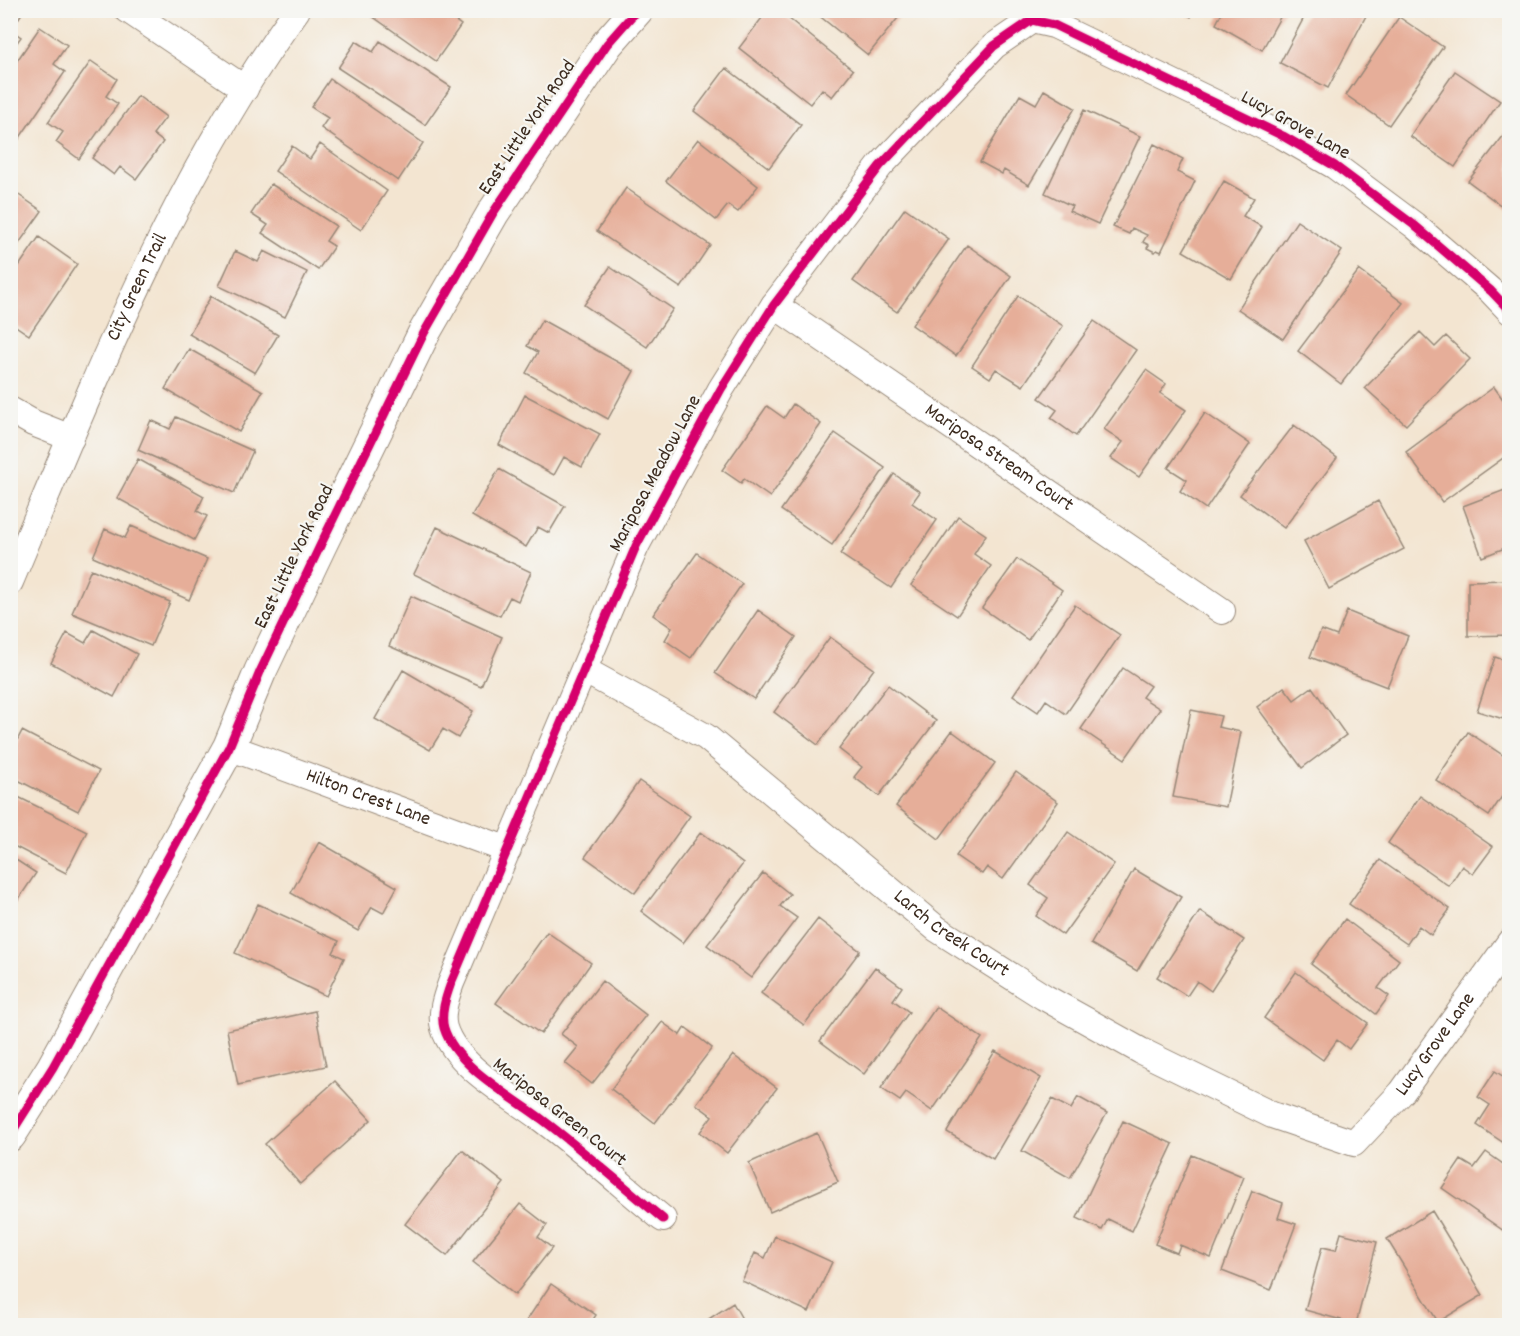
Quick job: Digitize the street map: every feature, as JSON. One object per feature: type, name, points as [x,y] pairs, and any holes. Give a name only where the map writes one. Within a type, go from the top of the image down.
[{"type":"street","points":[[128,10],[245,89]]},
{"type":"street","name":"City Green Trail","points":[[10,582],[146,269],[174,214],[245,89],[297,10]]},
{"type":"street","name":"East Little York Road","points":[[10,1134],[53,1067],[229,747],[260,672],[424,333],[493,213],[607,44],[637,10]]},
{"type":"street","name":"Mariposa Meadow Lane","points":[[444,1027],[444,1003],[451,983],[636,546],[721,389],[774,305],[880,166],[994,46],[1032,20]]},
{"type":"street","name":"Lucy Grove Lane","points":[[1032,20],[1054,25],[1273,131],[1335,166],[1414,225],[1491,291],[1509,311]]},
{"type":"street","name":"Mariposa Stream Court","points":[[774,305],[1222,611]]},
{"type":"street","points":[[10,410],[33,423],[71,438]]},
{"type":"street","name":"Larch Creek Court","points":[[584,670],[706,737],[937,929],[1044,997],[1141,1051],[1272,1115],[1354,1143]]},
{"type":"street","name":"Hilton Crest Lane","points":[[229,747],[508,850]]},
{"type":"street","name":"Lucy Grove Lane","points":[[1354,1143],[1402,1092],[1509,942]]},
{"type":"street","name":"Mariposa Green Court","points":[[444,1027],[461,1056],[476,1071],[544,1120],[663,1219]]},
{"type":"building","points":[[10,10],[19,10],[22,13],[11,30],[21,37],[10,52]]},
{"type":"building","points":[[376,10],[440,10],[461,25],[436,61],[372,16]]},
{"type":"building","points":[[768,10],[778,10],[853,70],[832,97],[822,89],[810,104],[739,48]]},
{"type":"building","points":[[812,10],[899,10],[902,13],[868,55]]},
{"type":"building","points":[[1180,10],[1195,10],[1191,17]]},
{"type":"building","points":[[1223,10],[1284,10],[1262,50],[1216,24]]},
{"type":"building","points":[[1308,10],[1369,10],[1328,88],[1280,63]]},
{"type":"building","points":[[1399,17],[1443,47],[1389,125],[1346,95]]},
{"type":"building","points":[[40,27],[67,45],[54,64],[65,72],[12,149],[10,148],[10,71]]},
{"type":"building","points":[[356,41],[373,52],[380,41],[451,87],[425,125],[338,68]]},
{"type":"building","points":[[91,61],[117,79],[106,96],[118,104],[79,159],[56,142],[63,132],[48,122]]},
{"type":"building","points":[[726,68],[801,125],[769,168],[694,111]]},
{"type":"building","points":[[1455,71],[1500,101],[1455,167],[1410,136]]},
{"type":"building","points":[[330,79],[423,143],[398,181],[321,128],[328,118],[311,107]]},
{"type":"building","points":[[1044,90],[1075,108],[1029,185],[1004,170],[1002,174],[980,162],[1020,95],[1036,104]]},
{"type":"building","points":[[138,96],[166,117],[153,134],[163,142],[136,179],[120,167],[114,175],[92,158]]},
{"type":"building","points":[[1084,110],[1140,136],[1098,224],[1069,211],[1072,206],[1045,193]]},
{"type":"building","points":[[1508,130],[1510,131],[1510,212],[1468,181]]},
{"type":"building","points":[[698,139],[758,186],[738,212],[728,205],[716,220],[666,181]]},
{"type":"building","points":[[320,144],[387,191],[361,230],[275,171],[292,146],[310,159]]},
{"type":"building","points":[[1154,144],[1183,159],[1177,172],[1195,181],[1161,252],[1147,248],[1149,245],[1143,242],[1147,235],[1132,228],[1129,234],[1113,227]]},
{"type":"building","points":[[1224,181],[1254,198],[1243,216],[1262,227],[1231,279],[1183,251]]},
{"type":"building","points":[[271,184],[336,226],[326,241],[334,246],[318,270],[262,233],[268,225],[251,214]]},
{"type":"building","points":[[626,188],[710,245],[681,288],[597,231]]},
{"type":"building","points":[[10,189],[42,211],[10,256]]},
{"type":"building","points":[[905,208],[949,239],[897,312],[853,281]]},
{"type":"building","points":[[1297,221],[1342,251],[1283,339],[1238,309]]},
{"type":"building","points":[[39,237],[77,264],[29,335],[10,322],[10,279]]},
{"type":"building","points":[[967,245],[1011,276],[956,356],[912,325]]},
{"type":"building","points":[[235,251],[258,262],[264,251],[307,272],[285,317],[219,286]]},
{"type":"building","points":[[610,267],[673,309],[647,347],[584,305]]},
{"type":"building","points":[[1359,270],[1403,303],[1341,384],[1298,351]]},
{"type":"building","points":[[211,296],[278,335],[255,373],[189,334]]},
{"type":"building","points":[[1018,296],[1063,326],[1023,386],[996,369],[990,378],[972,366]]},
{"type":"building","points":[[542,320],[634,371],[608,419],[526,373],[538,352],[527,346]]},
{"type":"building","points":[[1094,321],[1136,350],[1076,436],[1051,418],[1057,410],[1039,398]]},
{"type":"building","points":[[1420,332],[1435,347],[1446,336],[1470,359],[1406,425],[1365,388]]},
{"type":"building","points":[[189,349],[263,391],[239,432],[165,389]]},
{"type":"building","points":[[1146,370],[1166,384],[1160,393],[1186,410],[1139,477],[1111,458],[1123,442],[1104,429]]},
{"type":"building","points":[[1494,387],[1510,409],[1510,453],[1442,502],[1406,452]]},
{"type":"building","points":[[525,395],[600,434],[582,467],[564,457],[554,475],[499,445]]},
{"type":"building","points":[[793,404],[821,424],[770,497],[744,479],[741,483],[722,470],[767,406],[784,418]]},
{"type":"building","points":[[1205,413],[1250,444],[1206,509],[1180,491],[1187,480],[1168,468]]},
{"type":"building","points":[[176,417],[253,451],[234,493],[138,450],[151,420],[170,429]]},
{"type":"building","points":[[1294,425],[1337,458],[1284,528],[1240,495]]},
{"type":"building","points":[[835,433],[885,468],[832,545],[781,510]]},
{"type":"building","points":[[138,459],[204,496],[197,511],[207,516],[194,540],[117,498]]},
{"type":"building","points":[[499,469],[565,506],[549,533],[538,527],[526,547],[472,516]]},
{"type":"building","points":[[894,474],[920,492],[912,503],[937,520],[891,588],[840,554]]},
{"type":"building","points":[[1510,488],[1510,546],[1482,557],[1463,506]]},
{"type":"building","points":[[1378,501],[1404,549],[1329,589],[1304,541]]},
{"type":"building","points":[[958,516],[986,535],[974,554],[991,566],[957,616],[911,585]]},
{"type":"building","points":[[131,526],[207,559],[189,600],[93,557],[105,529],[125,538]]},
{"type":"building","points":[[437,527],[531,572],[518,601],[510,597],[500,616],[414,574]]},
{"type":"building","points":[[697,553],[742,584],[691,658],[665,640],[672,628],[653,615]]},
{"type":"building","points":[[1017,559],[1062,590],[1028,640],[982,608]]},
{"type":"building","points":[[91,569],[170,602],[151,646],[72,613]]},
{"type":"building","points":[[1510,580],[1510,635],[1468,636],[1468,581]]},
{"type":"building","points":[[411,596],[502,637],[481,686],[389,646]]},
{"type":"building","points":[[1075,605],[1120,635],[1066,714],[1046,700],[1038,712],[1013,695]]},
{"type":"building","points":[[758,610],[796,637],[754,699],[715,673]]},
{"type":"building","points":[[1347,611],[1408,636],[1387,687],[1310,657],[1321,630],[1337,636]]},
{"type":"building","points":[[93,630],[137,654],[114,697],[51,663],[67,633],[85,643]]},
{"type":"building","points":[[830,637],[874,669],[818,745],[774,712]]},
{"type":"building","points":[[1495,657],[1510,662],[1510,721],[1477,711]]},
{"type":"building","points":[[1123,668],[1150,686],[1142,697],[1160,709],[1125,759],[1081,729]]},
{"type":"building","points":[[403,670],[473,711],[458,738],[443,729],[430,750],[375,719]]},
{"type":"building","points":[[888,685],[936,721],[879,796],[854,777],[862,767],[839,749]]},
{"type":"building","points":[[1284,687],[1294,700],[1312,687],[1346,735],[1302,768],[1257,707]]},
{"type":"building","points":[[1191,710],[1221,716],[1218,727],[1241,732],[1226,807],[1173,797]]},
{"type":"building","points":[[22,731],[99,771],[78,811],[10,776],[10,754]]},
{"type":"building","points":[[952,731],[995,763],[939,839],[896,806]]},
{"type":"building","points":[[1468,732],[1510,760],[1510,800],[1503,795],[1489,816],[1436,780]]},
{"type":"building","points":[[1016,772],[1058,802],[1003,879],[987,867],[982,874],[956,856]]},
{"type":"building","points":[[639,781],[690,816],[635,893],[585,857]]},
{"type":"building","points":[[10,793],[87,831],[66,873],[10,844]]},
{"type":"building","points":[[1420,796],[1493,847],[1473,874],[1462,866],[1449,886],[1388,843]]},
{"type":"building","points":[[701,832],[743,864],[683,943],[641,911]]},
{"type":"building","points":[[1068,832],[1114,864],[1063,935],[1036,916],[1048,898],[1030,885]]},
{"type":"building","points":[[319,842],[397,887],[383,913],[372,907],[358,931],[291,893]]},
{"type":"building","points":[[10,856],[36,873],[10,912]]},
{"type":"building","points":[[1380,860],[1450,909],[1431,935],[1419,926],[1407,944],[1349,904]]},
{"type":"building","points":[[1134,869],[1181,897],[1137,971],[1091,944]]},
{"type":"building","points":[[763,873],[790,894],[780,906],[797,918],[751,978],[707,945]]},
{"type":"building","points":[[258,904],[339,941],[333,953],[344,958],[326,996],[235,953]]},
{"type":"building","points":[[1200,911],[1244,940],[1211,991],[1197,981],[1187,996],[1157,977]]},
{"type":"building","points":[[818,919],[860,951],[804,1025],[761,993]]},
{"type":"building","points":[[1345,919],[1399,960],[1378,988],[1389,996],[1376,1014],[1311,964]]},
{"type":"building","points":[[547,932],[591,963],[541,1034],[496,1003]]},
{"type":"building","points":[[875,967],[902,987],[893,1000],[909,1012],[864,1074],[820,1041]]},
{"type":"building","points":[[1296,972],[1368,1023],[1349,1049],[1337,1040],[1323,1060],[1264,1018]]},
{"type":"building","points":[[602,981],[646,1015],[592,1084],[565,1063],[578,1047],[561,1034]]},
{"type":"building","points":[[936,1007],[982,1038],[932,1111],[906,1093],[900,1101],[881,1088]]},
{"type":"building","points":[[315,1011],[326,1066],[238,1085],[227,1030]]},
{"type":"building","points":[[662,1022],[680,1035],[685,1027],[712,1048],[655,1123],[611,1089]]},
{"type":"building","points":[[995,1051],[1041,1078],[993,1159],[947,1132]]},
{"type":"building","points":[[733,1055],[777,1088],[727,1153],[700,1132],[712,1116],[696,1104]]},
{"type":"building","points":[[1495,1071],[1510,1081],[1510,1147],[1477,1125],[1490,1105],[1478,1097]]},
{"type":"building","points":[[335,1081],[371,1120],[300,1184],[265,1144]]},
{"type":"building","points":[[1078,1097],[1107,1113],[1070,1178],[1022,1151],[1052,1099],[1071,1109]]},
{"type":"building","points":[[1123,1121],[1173,1144],[1132,1231],[1108,1219],[1102,1230],[1077,1218]]},
{"type":"building","points":[[817,1133],[838,1182],[770,1212],[749,1163]]},
{"type":"building","points":[[462,1150],[504,1183],[447,1256],[405,1224]]},
{"type":"building","points":[[1486,1152],[1510,1169],[1510,1224],[1504,1231],[1442,1188],[1461,1160],[1474,1168]]},
{"type":"building","points":[[1192,1155],[1244,1177],[1211,1258],[1180,1245],[1177,1253],[1155,1244]]},
{"type":"building","points":[[1252,1191],[1283,1203],[1278,1218],[1296,1224],[1271,1290],[1222,1271]]},
{"type":"building","points":[[520,1204],[547,1225],[538,1237],[552,1248],[515,1295],[473,1262]]},
{"type":"building","points":[[1432,1211],[1483,1295],[1438,1322],[1387,1239]]},
{"type":"building","points":[[1341,1233],[1377,1242],[1356,1324],[1305,1310],[1322,1247],[1336,1250]]},
{"type":"building","points":[[775,1236],[832,1262],[809,1312],[742,1281],[755,1253],[765,1258]]},
{"type":"building","points":[[551,1284],[596,1315],[589,1326],[523,1326]]},
{"type":"building","points":[[733,1303],[746,1326],[698,1326]]},
{"type":"cycle path","points":[[10,1135],[53,1067],[229,747],[260,672],[424,333],[493,213],[607,44],[637,10]]},
{"type":"cycle path","points":[[663,1219],[558,1132],[472,1068],[450,1042],[444,1028],[444,1006],[451,983],[636,546],[721,389],[774,305],[880,166],[994,46],[1032,20],[1054,25],[1283,136],[1335,166],[1414,225],[1491,291],[1510,311]]}]
